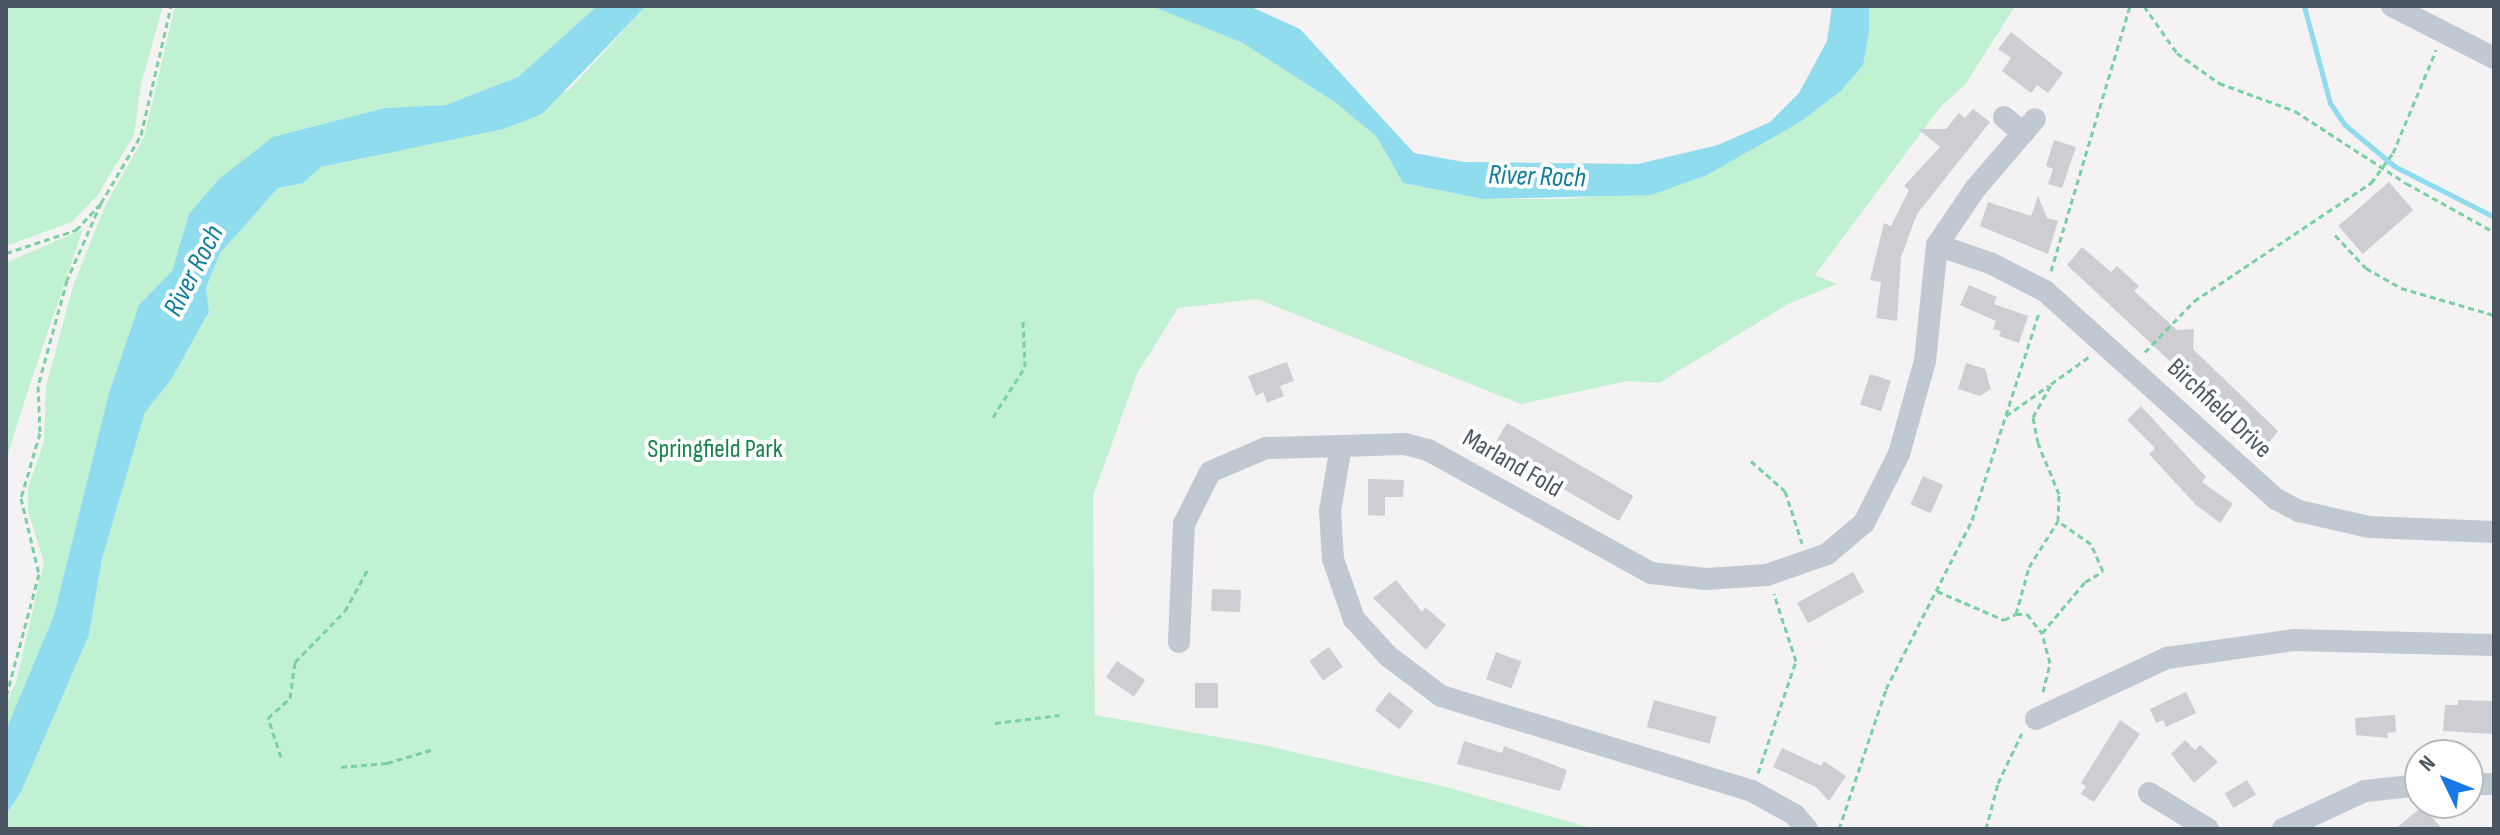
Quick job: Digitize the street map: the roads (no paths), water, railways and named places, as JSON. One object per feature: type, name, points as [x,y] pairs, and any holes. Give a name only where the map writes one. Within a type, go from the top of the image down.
[{"type":"street","points":[[2392,6],[2494,58]]},
{"type":"street","points":[[1937,245],[2029,126],[2004,117]]},
{"type":"street","name":"Birchfield Drive","points":[[1937,245],[1990,263],[2045,291],[2276,499],[2299,511],[2369,527],[2494,532]]},
{"type":"street","name":"Marland Fold","points":[[1179,642],[1184,524],[1210,472],[1266,448],[1405,444],[1428,450],[1651,573],[1706,579],[1767,575],[1827,554],[1864,523],[1899,454],[1925,361],[1937,245]]},
{"type":"street","points":[[1341,446],[1329,526],[1333,559],[1354,619],[1388,656],[1441,696],[1752,791],[1795,815],[1807,829]]},
{"type":"street","points":[[2036,719],[2167,658],[2293,640],[2494,645]]},
{"type":"street","points":[[2283,829],[2365,791],[2404,787]]},
{"type":"street","points":[[2149,793],[2208,829]]},
{"type":"water","name":"River Roch","points":[[597,6],[646,6],[542,114],[503,129],[321,167],[303,183],[278,188],[220,253],[206,288],[209,312],[171,380],[145,412],[102,559],[89,635],[21,792],[6,815],[6,730],[54,615],[109,393],[139,305],[172,271],[189,214],[219,179],[273,137],[385,108],[446,105],[518,77]]},
{"type":"water","name":"River Roch","points":[[1151,6],[1249,6],[1300,29],[1414,153],[1464,162],[1638,164],[1718,145],[1770,122],[1799,93],[1827,41],[1832,6],[1869,6],[1869,32],[1863,65],[1841,91],[1800,122],[1707,175],[1651,195],[1483,199],[1403,183],[1377,137],[1336,103],[1243,43]]},
{"type":"waterway","points":[[2304,6],[2330,103],[2344,124],[2394,166],[2494,217]]},
{"type":"park label","name":"Springfield Park","points":[[715,450]]}]
